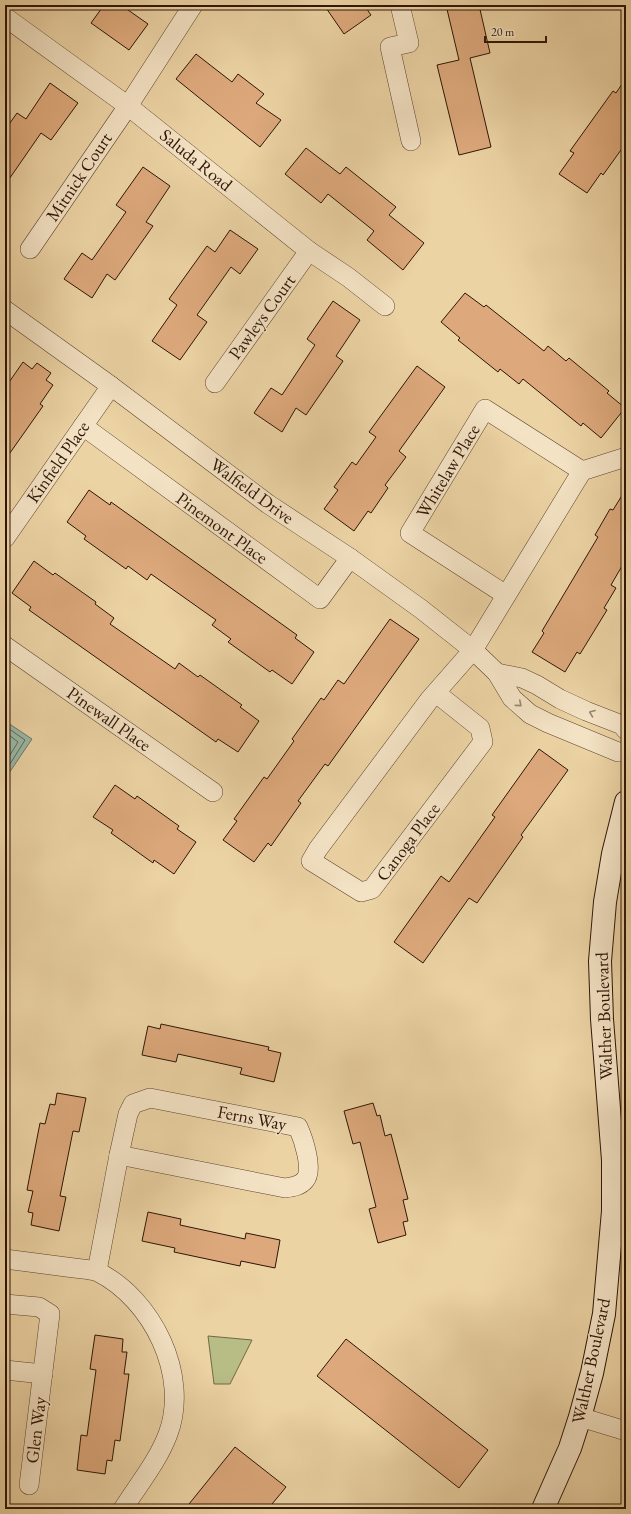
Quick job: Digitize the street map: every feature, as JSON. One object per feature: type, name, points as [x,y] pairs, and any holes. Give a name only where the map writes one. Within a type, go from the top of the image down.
[{"type":"main road","name":"Walther Boulevard","points":[[543,1509],[570,1448],[580,1417],[592,1373],[604,1314],[612,1226],[613,1160],[602,1019],[600,961],[605,902],[626,802]]},
{"type":"street","name":"Mitnick Court","points":[[30,249],[128,106],[193,5]]},
{"type":"street","points":[[400,5],[409,43],[390,47],[411,141]]},
{"type":"street","name":"Saluda Road","points":[[5,17],[128,106],[309,251],[348,277],[385,306]]},
{"type":"street","name":"Pawleys Court","points":[[215,384],[309,251]]},
{"type":"street","name":"Walfield Drive","points":[[5,310],[111,386],[268,504],[350,558],[421,609],[473,650],[497,673],[512,698],[530,714],[618,752],[626,752]]},
{"type":"street","name":"Kinfield Place","points":[[5,538],[111,386]]},
{"type":"street","name":"Whitelaw Place","points":[[506,595],[410,533],[485,409],[582,471]]},
{"type":"street","name":"Pinemont Place","points":[[83,426],[320,600],[350,558]]},
{"type":"street","points":[[473,650],[582,471],[626,457]]},
{"type":"street","name":"Pinewall Place","points":[[5,646],[213,792]]},
{"type":"street","name":"Canoga Place","points":[[436,693],[480,728],[483,742],[372,889],[361,892],[311,861],[318,849],[436,693],[473,650]]},
{"type":"street","points":[[497,673],[522,678],[573,705],[622,725],[626,730]]},
{"type":"street","name":"Ferns Way","points":[[97,1271],[119,1155],[128,1114],[133,1104],[150,1098],[298,1127],[303,1137],[309,1169],[306,1180],[299,1186],[285,1188],[119,1155]]},
{"type":"street","points":[[5,1259],[97,1271],[122,1288],[138,1304],[164,1346],[173,1376],[173,1417],[168,1434],[158,1455],[123,1509]]},
{"type":"street","name":"Glen Way","points":[[5,1304],[39,1308],[50,1314],[29,1485]]},
{"type":"street","name":"Glen Way","points":[[5,1370],[43,1374]]},
{"type":"street","points":[[580,1417],[626,1431]]},
{"type":"green space","points":[[208,1336],[252,1340],[230,1384],[214,1384]]},
{"type":"water","points":[[5,721],[32,739],[5,779]]},
{"type":"building","points":[[104,5],[121,5],[148,24],[129,50],[91,23]]},
{"type":"building","points":[[324,5],[364,5],[371,15],[344,34]]},
{"type":"building","points":[[446,5],[479,5],[490,53],[470,58],[491,147],[459,155],[437,65],[459,60]]},
{"type":"building","points":[[196,54],[232,82],[238,74],[264,94],[256,103],[281,120],[260,147],[176,79]]},
{"type":"building","points":[[626,78],[626,143],[603,175],[601,173],[587,193],[559,174],[574,153],[570,151],[613,91],[616,93]]},
{"type":"building","points":[[50,83],[78,103],[51,140],[41,133],[5,185],[5,130],[17,113],[26,119]]},
{"type":"building","points":[[306,148],[340,174],[346,167],[396,207],[389,215],[424,243],[403,270],[367,240],[374,231],[328,194],[321,203],[285,174]]},
{"type":"building","points":[[143,167],[170,186],[146,222],[153,226],[115,280],[107,274],[92,298],[64,279],[82,253],[92,260],[126,212],[116,205]]},
{"type":"building","points":[[230,230],[258,249],[240,274],[231,267],[197,315],[207,322],[180,360],[152,341],[177,305],[169,299],[207,246],[215,252]]},
{"type":"building","points":[[465,293],[484,307],[486,305],[544,351],[548,346],[566,361],[569,358],[609,391],[607,393],[625,408],[601,438],[583,423],[581,426],[523,379],[519,384],[500,369],[498,372],[458,340],[460,338],[441,322]]},
{"type":"building","points":[[333,301],[360,320],[336,356],[343,361],[306,415],[296,408],[282,432],[254,413],[271,388],[282,395],[315,345],[307,339]]},
{"type":"building","points":[[23,362],[32,369],[37,363],[51,373],[46,380],[53,385],[40,404],[43,406],[5,460],[5,388]]},
{"type":"building","points":[[417,366],[445,387],[399,451],[406,457],[385,485],[388,488],[371,513],[368,511],[354,531],[324,509],[338,490],[334,487],[352,462],[356,465],[376,437],[369,432]]},
{"type":"building","points":[[626,489],[626,559],[611,585],[616,588],[604,608],[607,610],[580,654],[577,652],[565,672],[532,652],[544,633],[542,631],[598,537],[595,535],[610,509],[613,510]]},
{"type":"building","points":[[89,490],[110,505],[111,502],[297,635],[295,638],[314,652],[292,684],[272,670],[270,672],[228,642],[231,639],[212,625],[216,620],[151,574],[147,580],[128,566],[126,569],[84,539],[86,536],[67,522]]},
{"type":"building","points":[[34,561],[53,575],[55,573],[96,602],[95,604],[114,618],[110,624],[175,669],[179,663],[198,677],[200,675],[242,705],[240,707],[259,721],[238,752],[218,739],[216,742],[29,610],[31,607],[12,593]]},
{"type":"building","points":[[390,619],[419,639],[328,766],[325,764],[298,801],[301,803],[271,846],[268,843],[254,862],[223,840],[237,821],[234,819],[264,777],[267,779],[294,741],[292,739],[321,698],[324,700],[338,680],[344,684]]},
{"type":"building","points":[[539,749],[568,770],[521,835],[523,837],[477,903],[469,898],[423,963],[394,942],[441,876],[449,882],[495,817],[492,815]]},
{"type":"building","points":[[115,785],[135,799],[137,796],[179,826],[177,829],[196,842],[174,874],[154,860],[153,863],[111,833],[113,830],[93,817]]},
{"type":"building","points":[[161,1024],[269,1047],[268,1050],[281,1053],[274,1082],[240,1074],[242,1068],[178,1054],[176,1062],[142,1055],[148,1026],[160,1029]]},
{"type":"building","points":[[57,1093],[86,1098],[79,1132],[73,1131],[60,1196],[66,1197],[59,1231],[31,1225],[33,1213],[28,1212],[33,1191],[27,1190],[40,1123],[45,1124],[50,1104],[55,1105]]},
{"type":"building","points":[[373,1103],[377,1116],[380,1115],[385,1136],[391,1134],[408,1199],[403,1200],[408,1221],[403,1222],[406,1235],[378,1243],[369,1209],[376,1207],[360,1142],[353,1144],[344,1111]]},
{"type":"building","points":[[148,1212],[181,1219],[180,1225],[245,1239],[246,1233],[280,1240],[275,1268],[241,1261],[240,1266],[174,1252],[175,1248],[142,1241]]},
{"type":"building","points":[[95,1335],[123,1339],[122,1352],[127,1352],[124,1374],[129,1374],[120,1441],[115,1440],[112,1461],[107,1460],[105,1474],[77,1470],[81,1435],[87,1436],[96,1370],[90,1369]]},
{"type":"building","points":[[346,1339],[488,1450],[459,1488],[317,1376]]},
{"type":"building","points":[[235,1447],[286,1487],[268,1509],[185,1509]]}]
